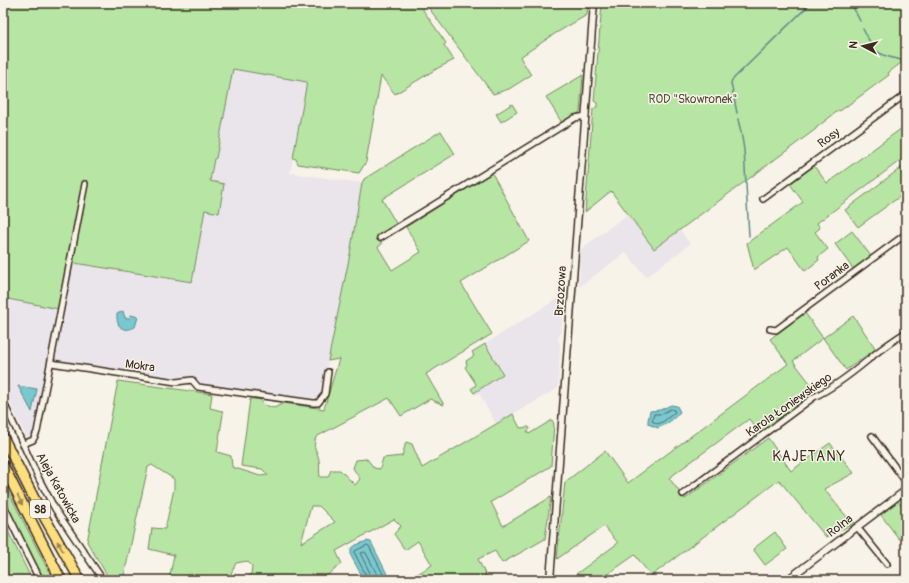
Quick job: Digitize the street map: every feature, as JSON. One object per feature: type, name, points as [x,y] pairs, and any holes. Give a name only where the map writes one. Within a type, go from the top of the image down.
[{"type":"highway","name":"S8","points":[[3,437],[37,504],[80,580]]},
{"type":"highway","name":"S8","points":[[3,465],[61,580]]},
{"type":"street","name":"Brzozowa","points":[[550,580],[594,3]]},
{"type":"street","name":"Rosy","points":[[763,199],[906,94]]},
{"type":"street","points":[[380,238],[575,118],[586,116]]},
{"type":"street","points":[[23,444],[30,441],[36,435],[85,184]]},
{"type":"street","name":"Poranka","points":[[770,329],[776,330],[906,234]]},
{"type":"street","name":"Karola Łoniewskiego","points":[[683,494],[906,332]]},
{"type":"street","name":"Mokra","points":[[51,363],[176,382],[192,380],[198,387],[313,403],[318,403],[324,396],[328,372]]},
{"type":"street","name":"Aleja Katowicka","points":[[3,401],[39,479],[55,509],[103,580]]},
{"type":"street","points":[[872,436],[906,482]]},
{"type":"street","name":"Rolna","points":[[787,580],[906,490]]},
{"type":"street","points":[[3,505],[40,580]]},
{"type":"street","points":[[857,527],[887,564]]},
{"type":"shaded area","points":[[231,69],[307,82],[290,173],[362,183],[350,254],[319,407],[198,383],[52,361],[71,262],[192,282]]},
{"type":"shaded area","points":[[628,214],[654,249],[680,230],[690,244],[646,277],[626,252],[579,287],[581,249]]},
{"type":"shaded area","points":[[564,297],[561,334],[559,335],[558,340],[560,345],[558,388],[496,424],[479,393],[475,395],[474,393],[503,374],[485,344],[557,299]]},
{"type":"shaded area","points":[[3,298],[59,309],[34,431],[31,436],[27,438],[3,389]]},
{"type":"green space","points":[[3,3],[424,3],[423,10],[446,43],[444,45],[454,60],[395,94],[381,76],[366,162],[359,173],[298,164],[296,159],[293,158],[307,82],[233,69],[216,158],[214,159],[210,181],[224,184],[219,213],[205,210],[192,282],[68,262],[59,309],[3,298]]},
{"type":"green space","points":[[425,3],[588,3],[587,15],[556,33],[520,57],[531,75],[509,89],[493,94]]},
{"type":"green space","name":"ROD \"Skowronek\"","points":[[602,3],[906,3],[906,59],[888,73],[889,75],[840,111],[839,110],[816,129],[654,249],[611,191],[585,212],[593,109],[597,107],[597,103],[594,101]]},
{"type":"green space","points":[[583,75],[580,112],[562,123],[546,97]]},
{"type":"green space","points":[[512,104],[517,112],[501,122],[496,114]]},
{"type":"green space","points":[[902,128],[906,133],[906,156],[817,223],[820,228],[815,232],[828,249],[818,257],[819,260],[805,271],[788,247],[754,270],[747,243],[803,202],[790,184],[814,166],[827,183]]},
{"type":"green space","points":[[441,131],[455,154],[382,199],[397,225],[377,238],[382,244],[378,247],[392,270],[421,252],[406,227],[492,173],[529,241],[461,283],[492,334],[426,374],[444,405],[430,399],[401,416],[389,398],[316,437],[315,447],[319,460],[320,477],[328,477],[331,470],[340,470],[355,485],[360,479],[353,468],[356,460],[367,459],[374,468],[380,469],[383,458],[402,456],[406,442],[412,444],[422,468],[513,414],[520,428],[529,427],[530,429],[527,431],[529,434],[552,420],[554,424],[551,466],[491,502],[503,526],[551,497],[545,539],[502,563],[495,551],[478,559],[488,580],[408,580],[432,565],[418,541],[405,550],[394,534],[401,526],[394,519],[336,551],[342,564],[321,580],[244,580],[251,574],[252,566],[247,561],[236,563],[228,580],[169,580],[174,555],[149,549],[152,528],[165,529],[174,489],[174,479],[152,465],[148,467],[123,580],[110,580],[87,542],[118,381],[212,394],[210,408],[222,411],[223,414],[217,452],[231,456],[232,467],[260,476],[268,475],[262,469],[241,466],[250,399],[259,399],[265,405],[274,408],[284,403],[324,409],[339,359],[328,361],[364,179]],"holes":[[[311,506],[319,506],[335,522],[301,543]]]},
{"type":"green space","points":[[906,164],[906,192],[858,227],[845,210]]},
{"type":"green space","points":[[852,231],[871,256],[853,269],[835,244]]},
{"type":"green space","points":[[805,313],[823,338],[793,361],[817,392],[760,434],[749,419],[669,478],[685,499],[768,438],[791,471],[830,443],[854,473],[824,489],[851,522],[855,523],[826,537],[779,480],[651,576],[635,555],[599,580],[568,580],[618,543],[604,526],[557,559],[565,482],[605,451],[628,483],[788,364],[770,339]]},
{"type":"green space","points":[[853,316],[876,349],[846,370],[823,338]]},
{"type":"green space","points":[[485,344],[503,374],[474,393],[471,389],[476,384],[465,367],[467,365],[466,361],[474,356],[472,352]]},
{"type":"green space","points":[[3,481],[53,580],[43,580],[3,498]]},
{"type":"green space","points":[[898,501],[906,511],[906,533],[899,539],[881,515]]},
{"type":"green space","points":[[3,521],[32,580],[3,580]]},
{"type":"green space","points":[[775,532],[787,549],[765,565],[753,549]]},
{"type":"water","points":[[123,311],[125,318],[130,318],[131,315],[138,317],[135,327],[131,329],[121,328],[117,319],[117,314]]},
{"type":"water","points":[[18,386],[37,389],[32,412]]},
{"type":"water","points":[[671,405],[677,406],[680,412],[672,420],[658,428],[648,424],[650,411],[660,410]]},
{"type":"water","points":[[367,541],[371,542],[390,580],[364,580],[351,556],[351,549],[356,545]]},
{"type":"waterway","points":[[737,113],[731,83],[732,80],[811,3]]},
{"type":"waterway","points":[[851,3],[860,21]]},
{"type":"waterway","points":[[863,29],[871,44],[878,52],[889,57],[906,61]]},
{"type":"waterway","points":[[738,119],[744,150],[749,236]]},
{"type":"district","name":"KAJETANY","points":[[809,456]]}]
